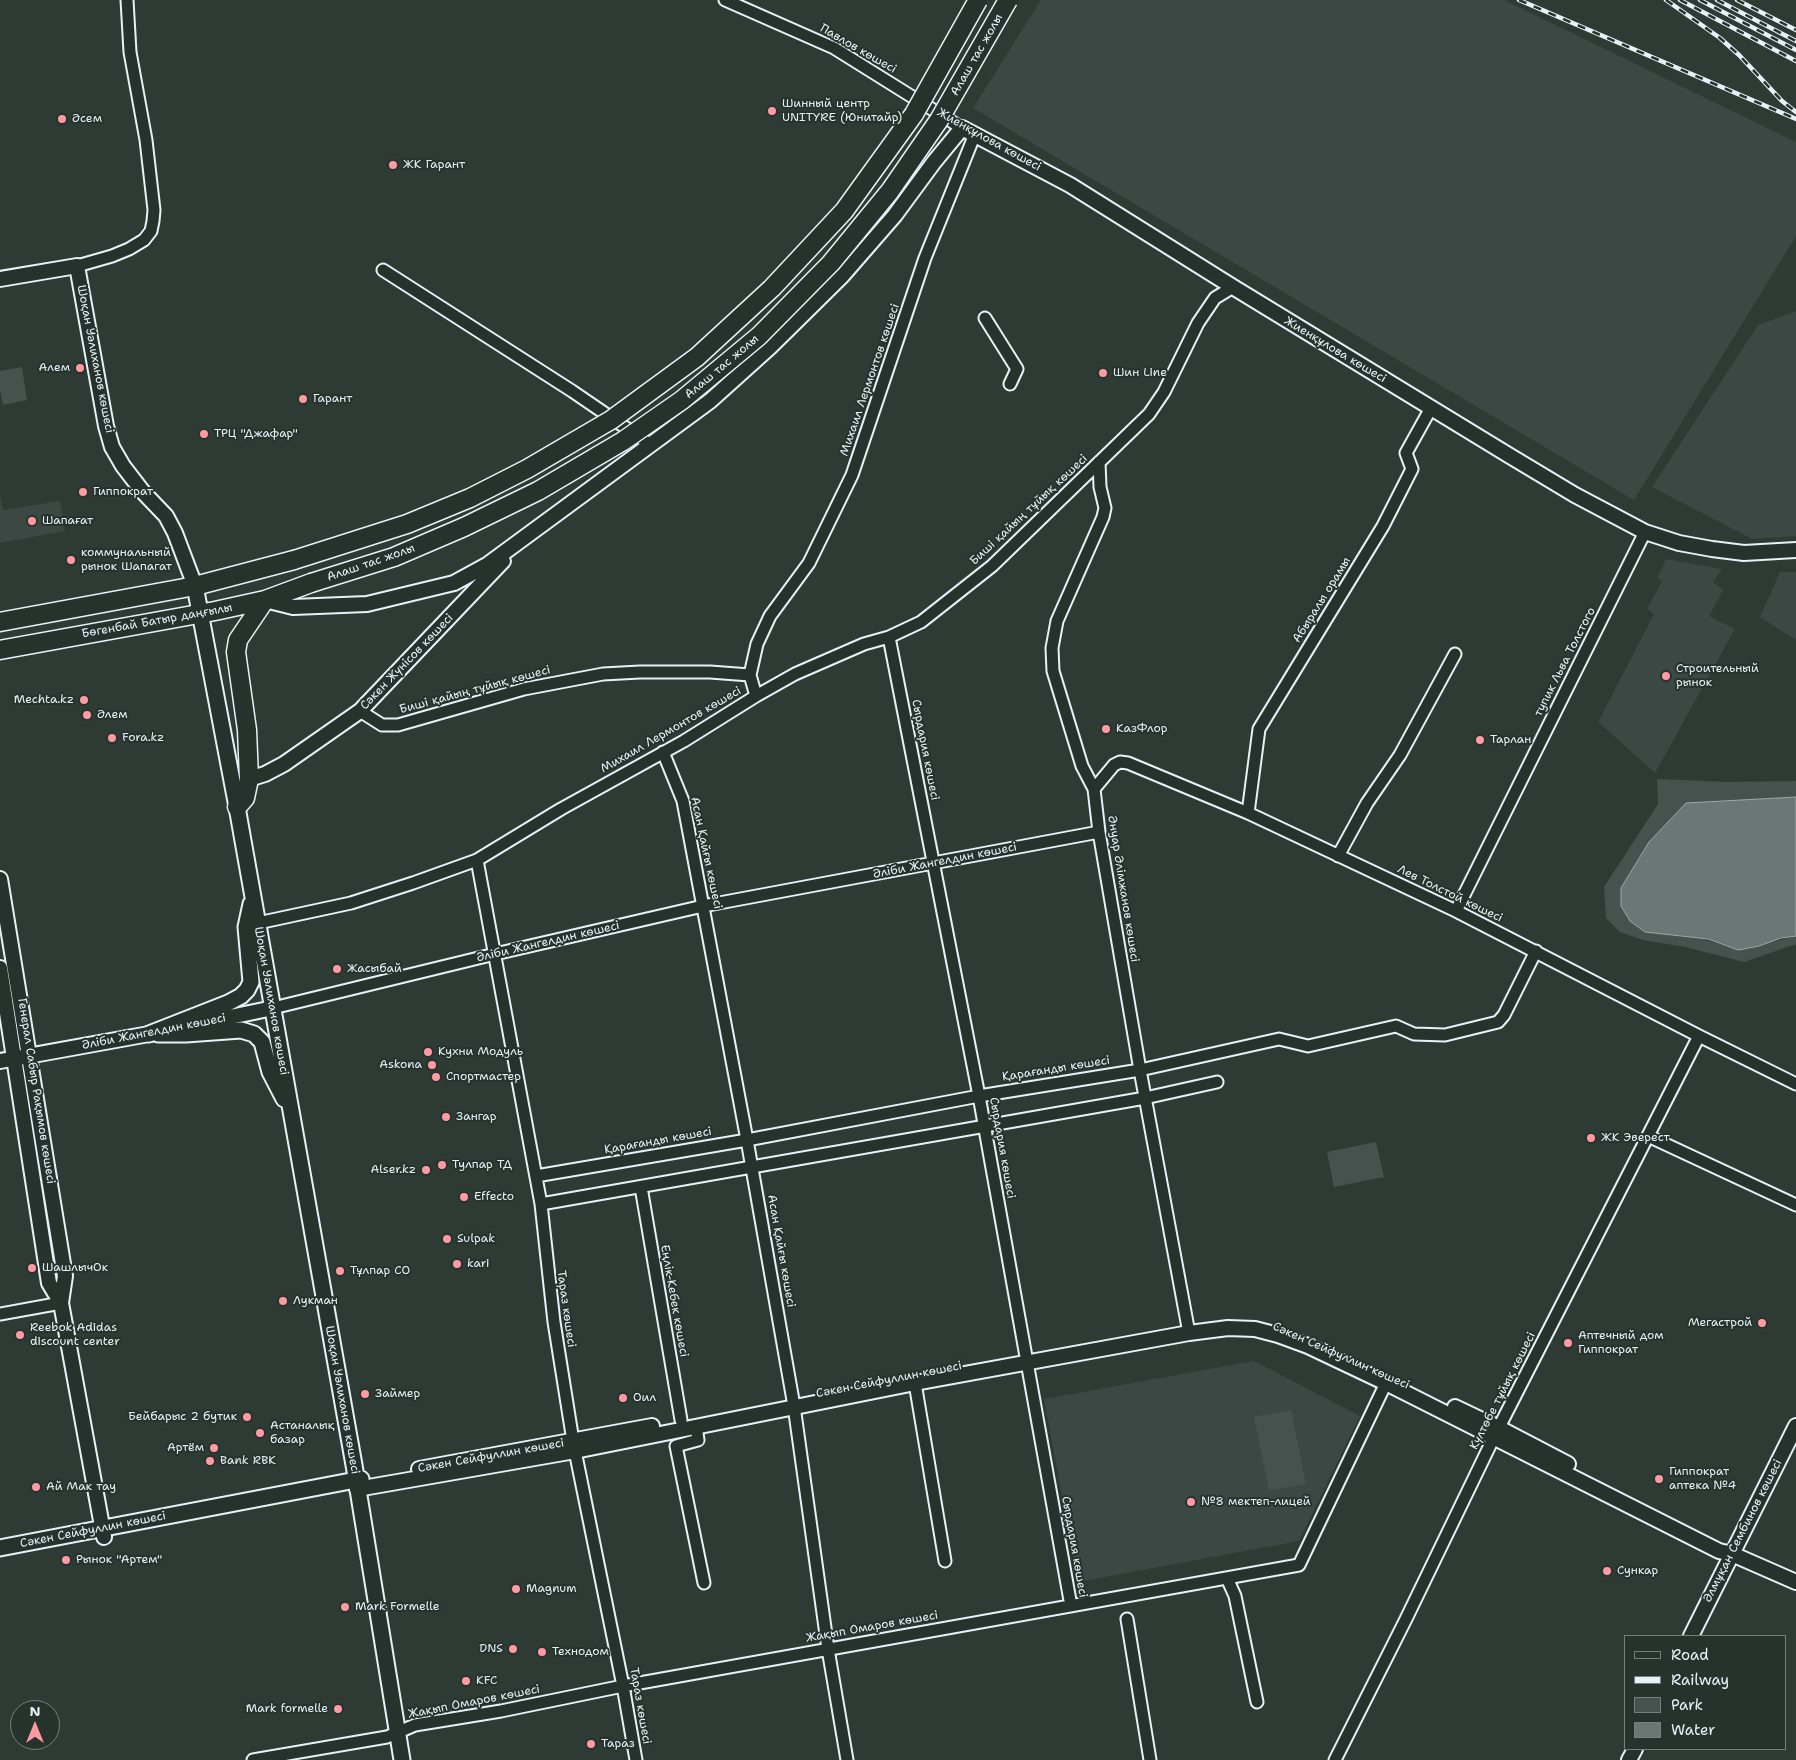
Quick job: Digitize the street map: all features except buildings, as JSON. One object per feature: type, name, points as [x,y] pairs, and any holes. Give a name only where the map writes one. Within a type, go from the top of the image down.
[{"type":"main road","name":"Алаш тас жолы","points":[[195,586],[294,560],[407,524],[470,498],[527,469],[611,420],[697,357],[772,288],[844,211],[914,114],[978,0]]},
{"type":"main road","name":"Алаш тас жолы","points":[[311,583],[394,557],[464,528],[538,492],[623,441],[682,400],[759,336],[831,264],[890,191],[939,120],[1008,0]]},
{"type":"main road","name":"Бөгенбай Батыр даңғылы","points":[[0,650],[200,614],[265,600],[311,583]]},
{"type":"main road","name":"Шоқан Уәлиханов көшесі","points":[[195,586],[237,807],[358,1483],[402,1760]]},
{"type":"main road","points":[[0,622],[195,586]]},
{"type":"main road","points":[[237,807],[245,798],[249,779],[247,730],[236,652],[238,640],[265,600]]},
{"type":"main road","points":[[149,1034],[228,1003],[241,996],[247,990],[251,982],[246,927],[253,896]]},
{"type":"main road","points":[[149,1034],[186,1034],[241,1030],[254,1034],[262,1042],[270,1072],[291,1112]]},
{"type":"main road","name":"Сәкен Сейфуллин көшесі","points":[[0,1548],[104,1532],[358,1483]]},
{"type":"main road","name":"Сәкен Сейфуллин көшесі","points":[[0,1557],[104,1532]]},
{"type":"street","points":[[0,279],[77,266],[112,256],[144,240],[151,231],[154,210],[146,140],[130,52],[127,0]]},
{"type":"street","name":"Павлов көшесі","points":[[725,0],[834,48],[895,86]]},
{"type":"street","name":"Жиенқұлова көшесі","points":[[895,86],[968,131],[1070,185],[1233,287],[1575,495],[1645,532],[1679,543],[1744,553],[1796,550]]},
{"type":"street","points":[[265,600],[293,607],[367,604],[454,583],[487,565],[710,401],[770,347],[842,276],[895,215],[934,162],[968,131]]},
{"type":"street","name":"Михаил Лермонтов көшесі","points":[[258,924],[351,903],[478,860],[561,809],[663,752],[756,696],[750,675],[757,644],[770,616],[809,564],[852,475],[968,131]]},
{"type":"street","name":"Шоқан Уәлиханов көшесі","points":[[77,266],[106,426],[112,447],[123,466],[143,492],[166,516],[176,533],[195,586]]},
{"type":"street","points":[[383,270],[572,391],[651,445]]},
{"type":"street","name":"Биші қайың тұйық көшесі","points":[[756,696],[795,674],[921,622],[992,566],[1149,414],[1164,392],[1198,323],[1215,298],[1233,287]]},
{"type":"street","points":[[985,318],[1017,369],[1010,384]]},
{"type":"street","name":"Абыралы орамы","points":[[1248,813],[1259,729],[1383,526],[1412,469],[1406,453],[1431,408]]},
{"type":"street","name":"Әнуар Әлімжанов көшесі","points":[[1099,462],[1100,487],[1105,508],[1103,517],[1062,606],[1053,635],[1053,671],[1082,766],[1094,789],[1099,832],[1140,1070],[1188,1329]]},
{"type":"street","name":"тупик Льва Толстого","points":[[1456,911],[1645,532]]},
{"type":"street","name":"Сәкен Жүнісов көшесі","points":[[249,779],[266,774],[284,764],[360,711],[523,540]]},
{"type":"street","name":"Сырдария көшесі","points":[[888,637],[979,1096],[1071,1606]]},
{"type":"street","points":[[1338,856],[1367,803],[1400,755],[1455,654]]},
{"type":"street","name":"Биші қайың тұйық көшесі","points":[[360,711],[382,725],[398,724],[524,690],[602,674],[710,672],[750,675]]},
{"type":"street","name":"Асан Қайғы көшесі","points":[[663,752],[683,801],[747,1140],[794,1402],[828,1649],[847,1760]]},
{"type":"street","name":"Лев Толстой көшесі","points":[[1094,789],[1114,765],[1120,762],[1128,763],[1248,813],[1456,911],[1796,1084]]},
{"type":"street","name":"Әліби Жангелдин көшесі","points":[[0,1061],[149,1034],[273,1008],[703,906],[1099,832]]},
{"type":"street","name":"Тараз көшесі","points":[[478,860],[541,1204],[554,1322],[574,1446],[623,1686],[636,1760]]},
{"type":"street","name":"Генерал Сабыр Рақымов көшесі","points":[[0,879],[66,1276],[61,1303]]},
{"type":"street","name":"Қарағанды көшесі","points":[[536,1176],[747,1140],[979,1096],[1140,1070],[1279,1039],[1308,1046],[1396,1026],[1414,1034],[1446,1035],[1498,1022],[1504,1015],[1536,951]]},
{"type":"street","name":"Генерал Сабыр Рақымов көшесі","points":[[0,968],[49,1283],[61,1303],[104,1532]]},
{"type":"street","name":"Күлтөбе тұйық көшесі","points":[[1334,1760],[1406,1619],[1497,1432],[1699,1036]]},
{"type":"street","points":[[541,1204],[1146,1098],[1217,1082]]},
{"type":"street","points":[[1648,1136],[1796,1204]]},
{"type":"street","name":"Еңлік-Кебек көшесі","points":[[641,1187],[681,1420]]},
{"type":"street","points":[[0,1314],[61,1303]]},
{"type":"street","name":"Сәкен Сейфуллин көшесі","points":[[358,1483],[696,1426],[794,1402],[1188,1329],[1216,1320],[1241,1320],[1267,1323],[1312,1340],[1497,1432],[1719,1551],[1732,1554],[1796,1582]]},
{"type":"street","name":"Сәкен Сейфуллин көшесі","points":[[1188,1329],[1255,1329],[1270,1333],[1308,1346],[1497,1432]]},
{"type":"street","name":"Сәкен Сейфуллин көшесі","points":[[574,1446],[681,1420],[915,1383],[1027,1358]]},
{"type":"street","name":"Сәкен Сейфуллин көшесі","points":[[915,1383],[945,1561]]},
{"type":"street","name":"Жақып Омаров көшесі","points":[[253,1760],[387,1737],[415,1725],[502,1711],[623,1686],[1299,1565],[1386,1383]]},
{"type":"street","points":[[696,1426],[698,1440],[676,1446],[704,1582]]},
{"type":"street","name":"Әлмұқан Сембинов көшесі","points":[[1692,1635],[1796,1426]]},
{"type":"street","points":[[1227,1578],[1236,1596],[1257,1702]]},
{"type":"street","points":[[1127,1619],[1150,1760]]},
{"type":"shaded area","points":[[1041,0],[1504,0],[1796,142],[1796,236],[1634,500],[973,108]]},
{"type":"shaded area","points":[[1796,311],[1796,536],[1752,539],[1652,487],[1758,325]]},
{"type":"shaded area","name":"Шапағат","points":[[0,496],[3,510],[60,501],[65,531],[0,543]]},
{"type":"shaded area","name":"Строительный рынок","points":[[1666,559],[1722,569],[1713,582],[1723,590],[1709,616],[1735,629],[1655,773],[1598,722],[1654,614],[1647,609],[1662,581],[1657,578]]},
{"type":"shaded area","points":[[1780,572],[1796,572],[1796,640],[1760,617]]},
{"type":"shaded area","name":"№8 мектеп-лицей","points":[[1254,1361],[1360,1416],[1299,1541],[1078,1582],[1044,1399]]},
{"type":"green space","points":[[22,367],[27,400],[3,405],[0,390],[0,371]]},
{"type":"green space","points":[[1657,779],[1727,782],[1796,781],[1796,797],[1686,803],[1656,834],[1641,855],[1622,888],[1621,906],[1645,932],[1703,939],[1738,950],[1796,936],[1796,944],[1744,962],[1685,947],[1643,940],[1620,932],[1606,918],[1604,887],[1658,804]]},
{"type":"green space","points":[[1376,1142],[1384,1177],[1334,1187],[1327,1152]]},
{"type":"green space","points":[[1291,1410],[1306,1484],[1269,1491],[1254,1417]]},
{"type":"water","points":[[1796,797],[1796,936],[1781,938],[1759,946],[1738,950],[1708,939],[1645,932],[1630,921],[1621,906],[1621,888],[1649,842],[1686,803]]},
{"type":"railway","points":[[1519,0],[1796,119]]},
{"type":"railway","points":[[1666,0],[1720,38],[1739,55],[1782,101],[1796,112]]},
{"type":"railway","points":[[1680,0],[1796,61]]},
{"type":"railway","points":[[1700,0],[1796,50]]},
{"type":"railway","points":[[1717,0],[1796,41]]},
{"type":"railway","points":[[1737,0],[1796,30]]},
{"type":"place","name":"Шинный центр UNITYRE (Юнитайр)","points":[[772,111]]},
{"type":"place","name":"Әсем","points":[[62,119]]},
{"type":"place","name":"ЖК Гарант","points":[[393,165]]},
{"type":"place","name":"Алем","points":[[80,368]]},
{"type":"place","name":"Шин Line","points":[[1103,373]]},
{"type":"place","name":"Гарант","points":[[303,399]]},
{"type":"place","name":"ТРЦ \"Джафар\"","points":[[204,434]]},
{"type":"place","name":"Гиппократ","points":[[83,492]]},
{"type":"place","name":"Шапағат","points":[[32,521]]},
{"type":"place","name":"коммунальный рынок Шапагат","points":[[71,560]]},
{"type":"place","name":"Строительный рынок","points":[[1666,676]]},
{"type":"place","name":"Mechta.kz","points":[[84,700]]},
{"type":"place","name":"Әлем","points":[[87,715]]},
{"type":"place","name":"КазФлор","points":[[1106,729]]},
{"type":"place","name":"Fora.kz","points":[[112,738]]},
{"type":"place","name":"Тарлан","points":[[1480,740]]},
{"type":"place","name":"Жасыбай","points":[[337,969]]},
{"type":"place","name":"Кухни Модуль","points":[[428,1052]]},
{"type":"place","name":"Askona","points":[[432,1065]]},
{"type":"place","name":"Спортмастер","points":[[436,1077]]},
{"type":"place","name":"Зангар","points":[[446,1117]]},
{"type":"place","name":"ЖК Эверест","points":[[1591,1138]]},
{"type":"place","name":"Тулпар ТД","points":[[442,1165]]},
{"type":"place","name":"Alser.kz","points":[[426,1170]]},
{"type":"place","name":"Effecto","points":[[464,1197]]},
{"type":"place","name":"Sulpak","points":[[447,1239]]},
{"type":"place","name":"kari","points":[[457,1264]]},
{"type":"place","name":"ШашлычОк","points":[[32,1268]]},
{"type":"place","name":"Тұлпар СО","points":[[340,1271]]},
{"type":"place","name":"Лукман","points":[[283,1301]]},
{"type":"place","name":"Мегастрой","points":[[1762,1323]]},
{"type":"place","name":"Reebok Adidas discount center","points":[[20,1335]]},
{"type":"place","name":"Аптечный дом Гиппократ","points":[[1568,1343]]},
{"type":"place","name":"Займер","points":[[365,1394]]},
{"type":"place","name":"Оил","points":[[623,1398]]},
{"type":"place","name":"Бейбарыс 2 бутик","points":[[247,1417]]},
{"type":"place","name":"Астаналық базар","points":[[260,1433]]},
{"type":"place","name":"Артём","points":[[214,1448]]},
{"type":"place","name":"Bank RBK","points":[[210,1461]]},
{"type":"place","name":"Гиппократ аптека №4","points":[[1659,1479]]},
{"type":"place","name":"Ай Мак тау","points":[[36,1487]]},
{"type":"place","name":"№8 мектеп-лицей","points":[[1191,1502]]},
{"type":"place","name":"Рынок \"Артем\"","points":[[66,1560]]},
{"type":"place","name":"Сункар","points":[[1607,1571]]},
{"type":"place","name":"Magnum","points":[[516,1589]]},
{"type":"place","name":"Mark Formelle","points":[[345,1607]]},
{"type":"place","name":"DNS","points":[[513,1649]]},
{"type":"place","name":"Технодом","points":[[542,1652]]},
{"type":"place","name":"KFC","points":[[466,1681]]},
{"type":"place","name":"Mark formelle","points":[[338,1709]]},
{"type":"place","name":"Тараз","points":[[591,1744]]}]
